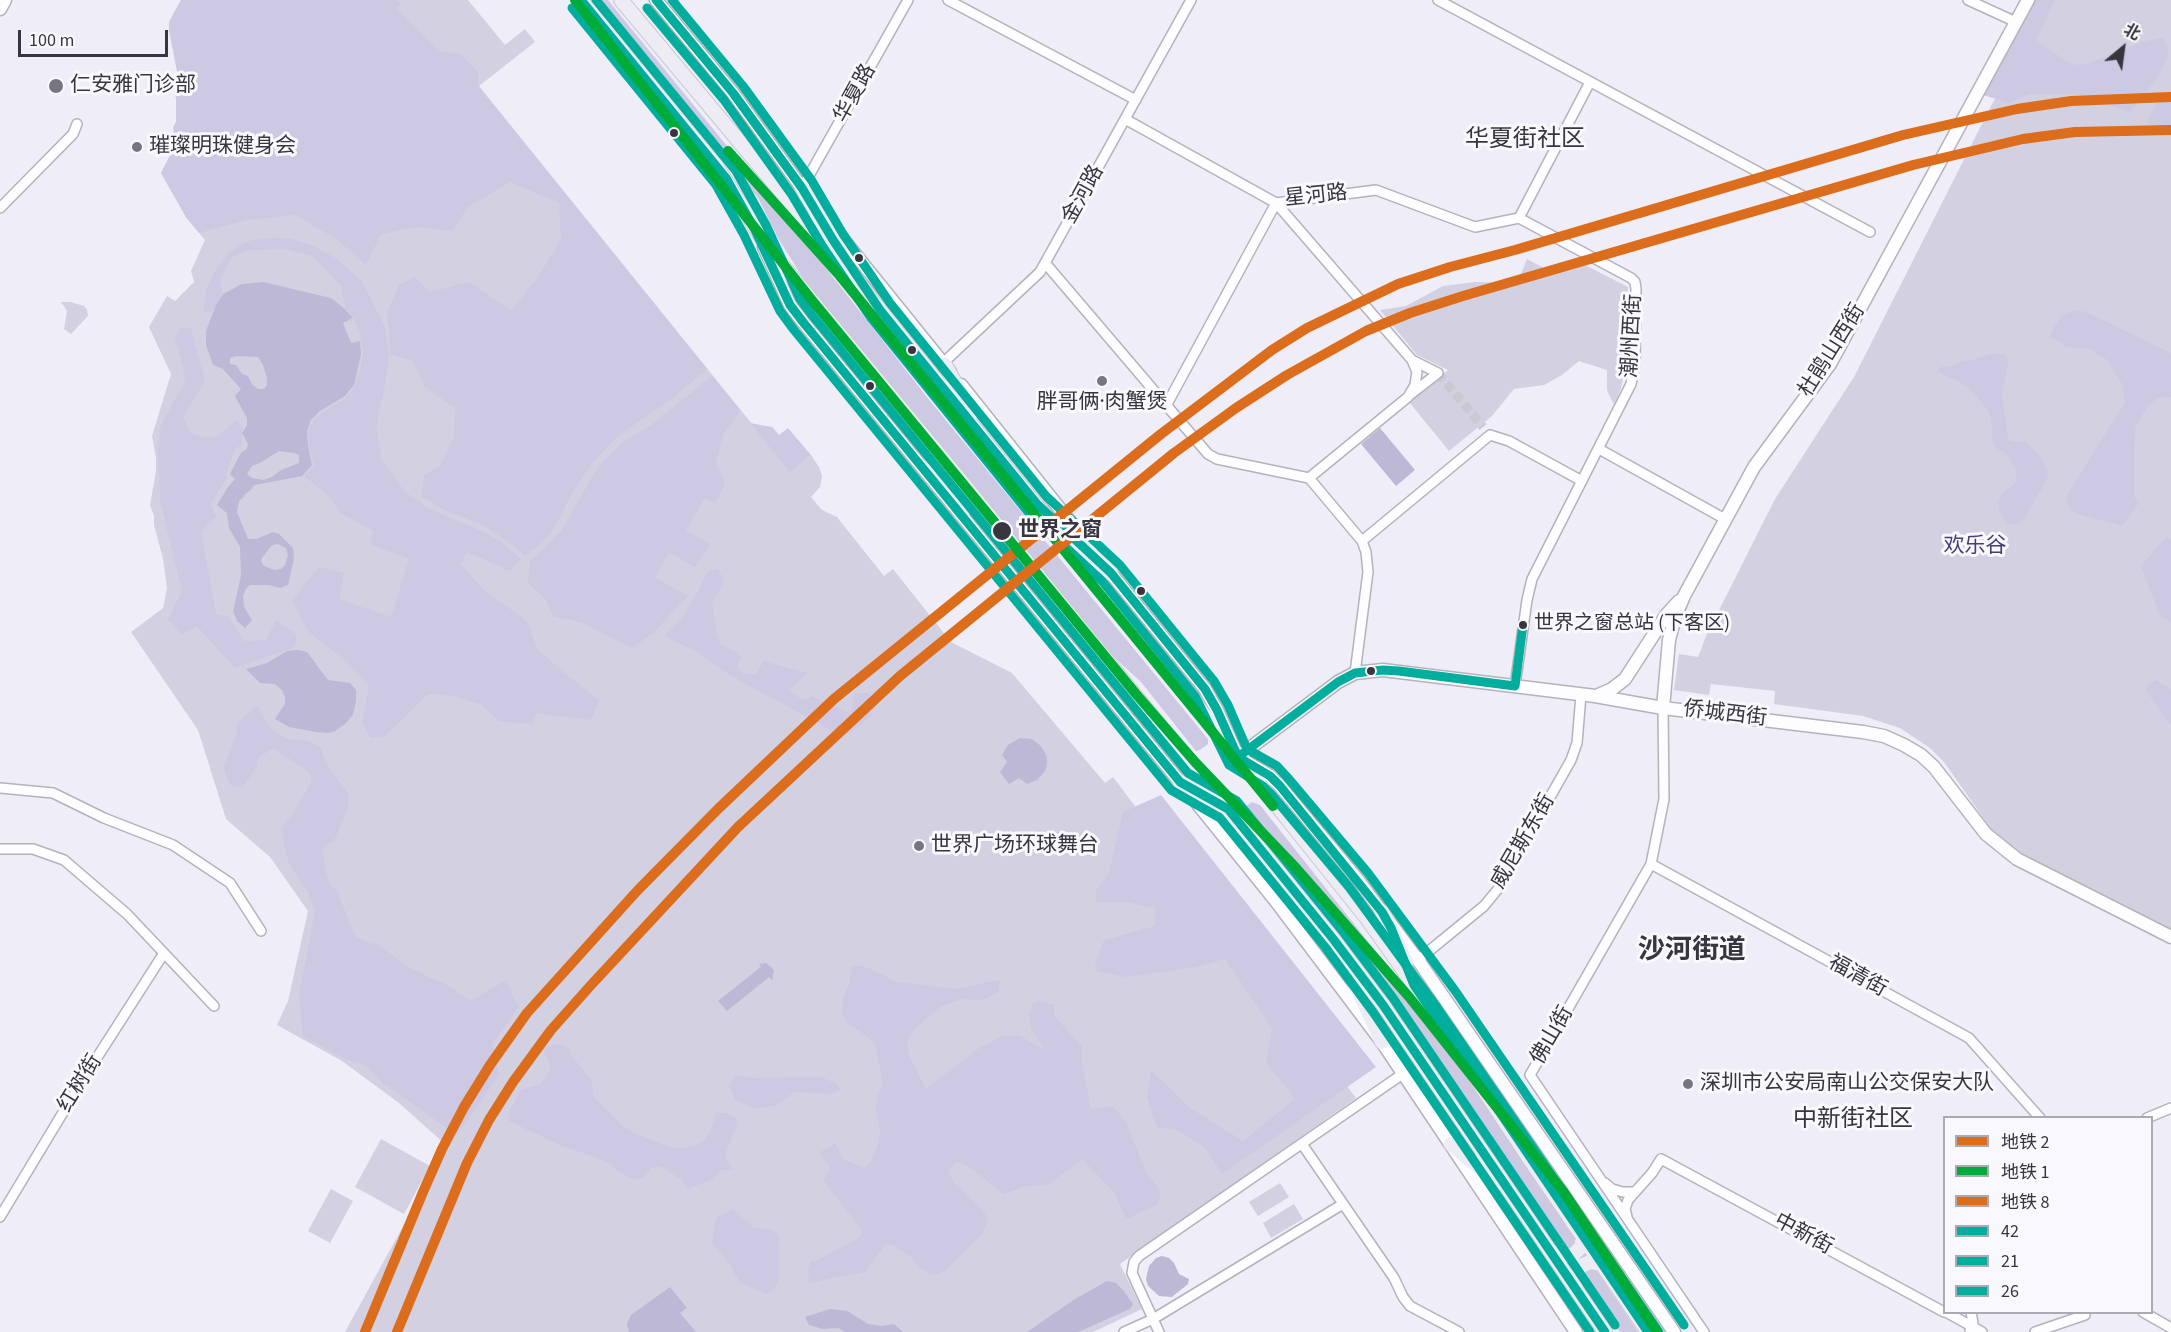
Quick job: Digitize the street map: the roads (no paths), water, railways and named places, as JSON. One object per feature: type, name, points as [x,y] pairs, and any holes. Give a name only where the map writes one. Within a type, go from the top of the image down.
[{"type":"main road","points":[[0,9],[5,0]]},
{"type":"main road","points":[[581,0],[717,166],[735,192],[790,305],[803,322],[1275,900],[1382,1042],[1576,1332]]},
{"type":"main road","points":[[621,0],[880,310],[1366,917],[1648,1332]]},
{"type":"main road","points":[[656,0],[733,93],[802,188],[1205,689],[1238,757],[1270,776],[1280,786],[1382,912],[1418,960],[1674,1332]]},
{"type":"main road","name":"杜鹃山西街","points":[[1663,708],[1669,640],[1684,596],[1758,461],[1830,364],[2028,0]]},
{"type":"main road","points":[[802,188],[833,240],[880,310]]},
{"type":"main road","points":[[755,230],[1334,940],[1383,1005],[1605,1332]]},
{"type":"main road","points":[[944,364],[988,444]]},
{"type":"main road","points":[[916,426],[962,514]]},
{"type":"main road","points":[[1037,504],[1111,573]]},
{"type":"main road","points":[[1595,696],[1612,689],[1624,679],[1667,614],[1684,596]]},
{"type":"main road","name":"侨城西街","points":[[1238,757],[1338,682],[1355,673],[1383,670],[1595,696],[1663,708],[1884,736],[1921,755],[1934,767],[1972,818],[2000,847],[2024,863],[2171,937]]},
{"type":"main road","points":[[1180,782],[1228,809]]},
{"type":"main road","points":[[1382,912],[1391,927],[1414,985]]},
{"type":"main road","points":[[1334,940],[1382,1042]]},
{"type":"main road","points":[[1451,1144],[1511,1195]]},
{"type":"main road","points":[[1549,1250],[1561,1257],[1573,1255],[1581,1247],[1583,1237]]},
{"type":"main road","points":[[1593,1332],[1575,1277],[1581,1266],[1590,1262],[1602,1264]]},
{"type":"street","name":"华夏路","points":[[802,188],[909,0]]},
{"type":"street","points":[[948,0],[1136,100]]},
{"type":"street","name":"金河路","points":[[944,364],[1034,279],[1046,264],[1191,0]]},
{"type":"street","points":[[1438,0],[1870,232]]},
{"type":"street","points":[[1968,0],[2016,22]]},
{"type":"street","points":[[1519,218],[1590,82]]},
{"type":"street","name":"星河路","points":[[1125,119],[1276,203],[1376,190],[1475,227],[1519,218]]},
{"type":"street","points":[[0,208],[73,134],[77,124]]},
{"type":"street","points":[[1166,406],[1276,203],[1412,360],[1417,379],[1407,397]]},
{"type":"street","name":"潮州西街","points":[[1515,686],[1529,589],[1541,560],[1628,395],[1634,374],[1636,289],[1635,282],[1631,278],[1519,218]]},
{"type":"street","points":[[1046,264],[1212,458],[1309,478],[1362,541],[1366,552],[1368,572],[1355,673]]},
{"type":"street","points":[[1309,478],[1438,373],[1412,360]]},
{"type":"street","points":[[1483,427],[1490,435],[1509,441],[1582,481]]},
{"type":"street","points":[[1362,541],[1490,435]]},
{"type":"street","points":[[1599,449],[1725,519]]},
{"type":"street","name":"威尼斯东街","points":[[1418,960],[1484,906],[1498,889],[1571,760],[1577,743],[1581,695]]},
{"type":"street","name":"佛山街","points":[[1663,708],[1664,799],[1651,864],[1530,1076],[1704,1332]]},
{"type":"street","points":[[0,788],[53,793],[104,818],[173,845],[231,883],[261,932]]},
{"type":"street","points":[[0,849],[33,849],[64,860],[127,914],[214,1006]]},
{"type":"street","name":"福清街","points":[[1651,864],[1969,1038],[2038,1116]]},
{"type":"street","name":"红树街","points":[[0,1217],[88,1071],[164,953]]},
{"type":"street","points":[[1159,1332],[1132,1273],[1134,1262],[1139,1256],[1404,1073]]},
{"type":"street","points":[[2152,1116],[2171,1108]]},
{"type":"street","points":[[1302,1144],[1395,1278],[1403,1297],[1410,1306],[1459,1332]]},
{"type":"street","name":"中新街","points":[[1633,1192],[1652,1173],[1661,1159],[1943,1311]]},
{"type":"street","points":[[1602,1181],[1612,1189],[1633,1192],[1625,1209],[1628,1220]]},
{"type":"street","points":[[1124,1332],[1153,1319],[1343,1204]]},
{"type":"street","name":"中新街","points":[[1948,1314],[1970,1329],[1982,1332]]},
{"type":"street","points":[[1970,1329],[1971,1314]]},
{"type":"street","points":[[2146,1314],[2171,1328]]},
{"type":"street","points":[[2035,1332],[2085,1315]]},
{"type":"tunnel","points":[[1438,373],[1483,427]]},
{"type":"metro line","name":"1","points":[[575,0],[811,299],[1136,694],[1195,762],[1296,868],[1410,998],[1563,1191],[1657,1332]]},
{"type":"metro line","name":"2","points":[[365,1332],[423,1192],[464,1107],[527,1013],[637,891],[718,809],[834,699],[1161,434],[1272,350],[1307,328],[1398,284],[1903,135],[2017,109],[2071,101],[2171,97]]},
{"type":"metro line","name":"8","points":[[397,1332],[467,1163],[489,1120],[551,1030],[592,984],[738,827],[900,676],[1174,453],[1236,408],[1287,375],[1366,331],[1410,313],[1463,296],[1913,165],[2023,139],[2075,132],[2171,130]]},
{"type":"metro line","name":"1","points":[[728,151],[840,276],[1273,806]]},
{"type":"place","name":"仁安雅门诊部","points":[[56,86]]},
{"type":"place","name":"璀璨明珠健身会","points":[[137,147]]},
{"type":"place","name":"胖哥俩·肉蟹煲","points":[[1102,381]]},
{"type":"place","name":"世界之窗","points":[[1002,531]]},
{"type":"place","name":"世界之窗总站 (下客区)","points":[[1523,625]]},
{"type":"place","name":"世界广场环球舞台","points":[[919,846]]},
{"type":"place","name":"深圳市公安局南山公交保安大队","points":[[1688,1084]]},
{"type":"district","name":"华夏街社区","points":[[1525,141]]},
{"type":"district","name":"沙河街道","points":[[1692,952]]},
{"type":"district","name":"中新街社区","points":[[1853,1121]]},
{"type":"park label","name":"欢乐谷","points":[[1975,547]]}]
